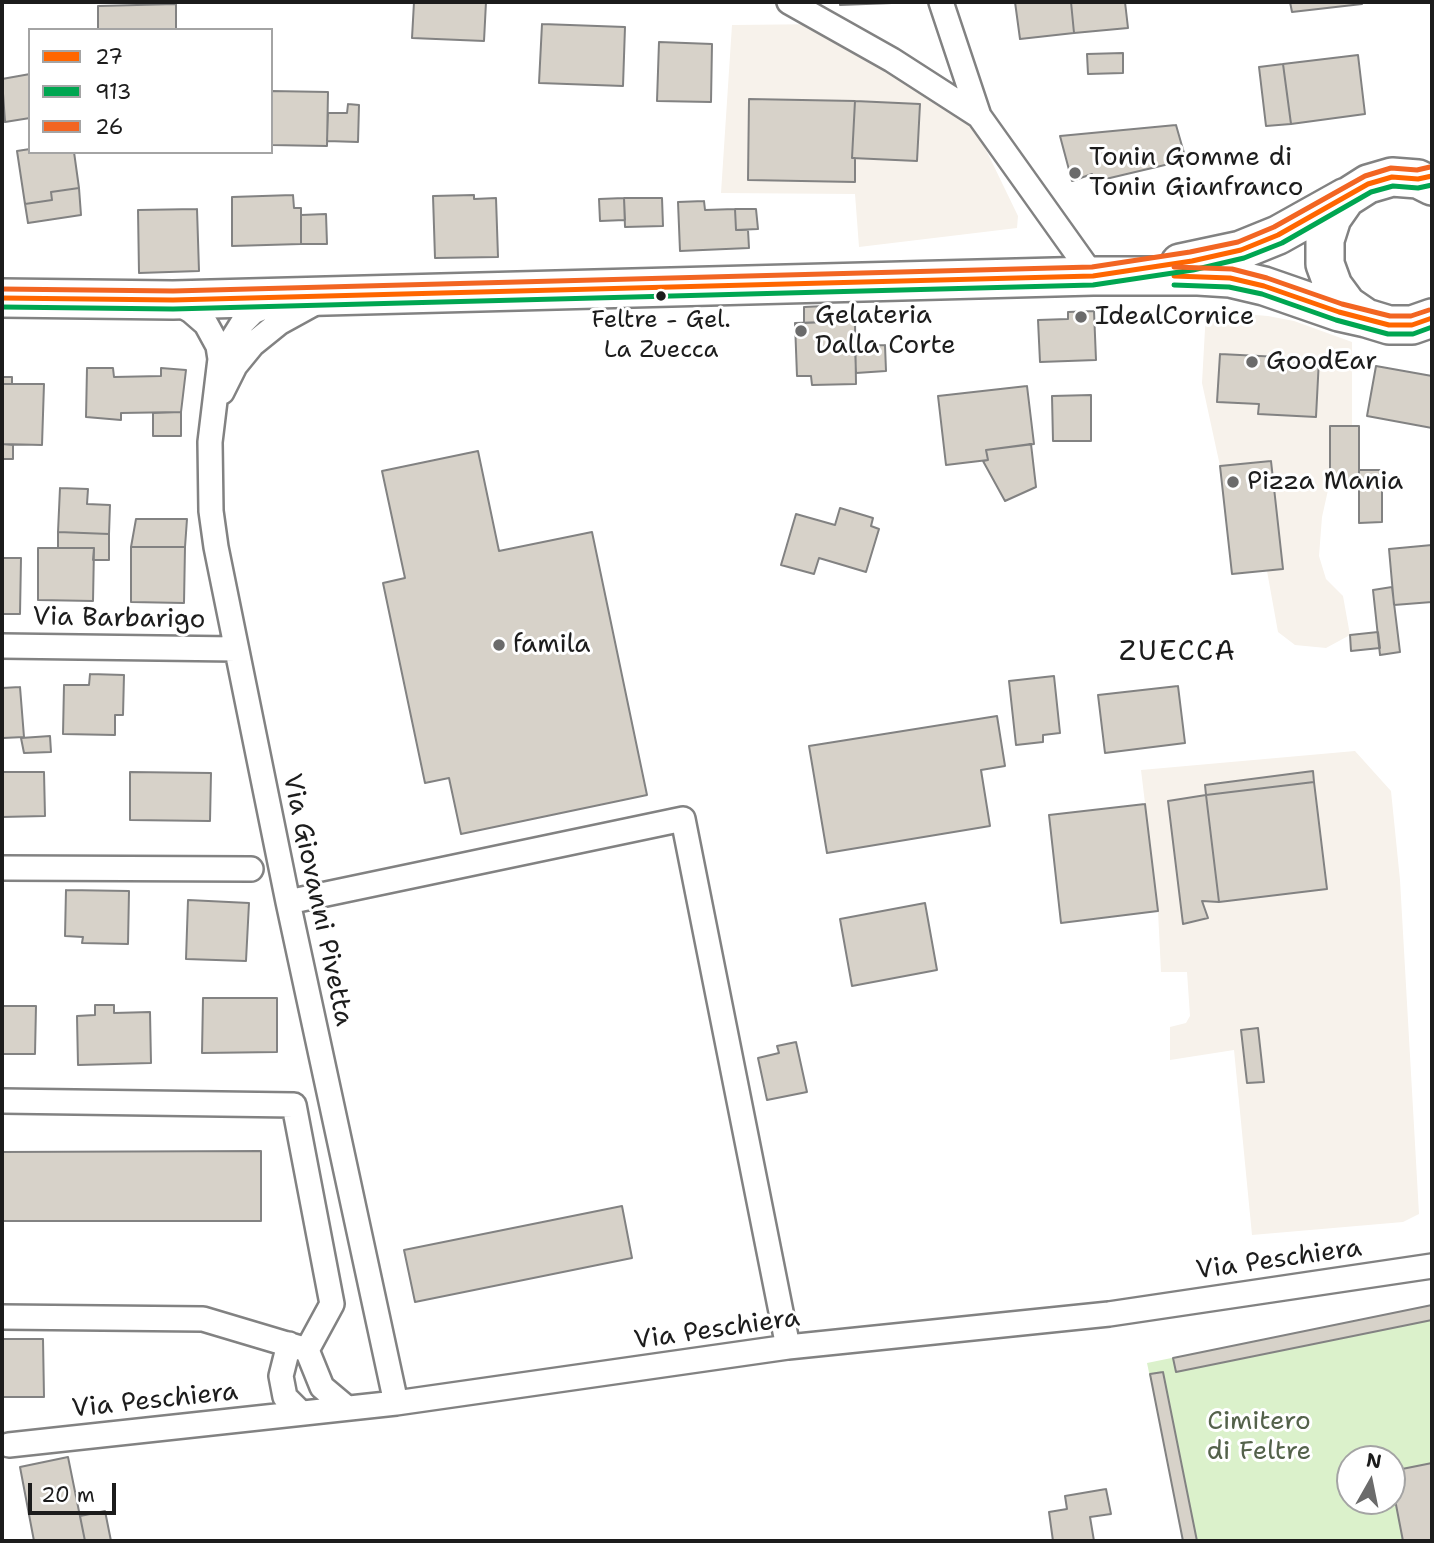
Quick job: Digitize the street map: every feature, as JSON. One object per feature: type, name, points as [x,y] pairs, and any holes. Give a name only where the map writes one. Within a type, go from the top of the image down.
[{"type":"main road","points":[[1093,276],[1192,261],[1241,250],[1278,235],[1367,184],[1392,177],[1427,181]]},
{"type":"main road","points":[[1366,318],[1347,305],[1333,286],[1325,264],[1325,240],[1332,218],[1346,198],[1367,184]]},
{"type":"main road","points":[[2,298],[173,300],[1093,276],[1230,278],[1389,325],[1426,323]]},
{"type":"street","points":[[789,2],[892,60],[979,116]]},
{"type":"street","points":[[941,2],[979,116],[1093,276]]},
{"type":"street","name":"Via Giovanni Pivetta","points":[[216,405],[236,366],[253,344],[279,323],[331,295]]},
{"type":"street","points":[[220,359],[231,338],[253,312],[292,297]]},
{"type":"street","name":"Via Giovanni Pivetta","points":[[173,300],[205,324],[218,346],[220,359],[210,442],[211,511],[236,649],[288,902],[396,1403]]},
{"type":"street","name":"Via Barbarigo","points":[[2,646],[236,649]]},
{"type":"street","points":[[288,902],[683,819],[788,1347]]},
{"type":"street","points":[[2,868],[251,869]]},
{"type":"street","points":[[2,1101],[294,1105],[332,1304],[298,1347],[281,1376],[285,1397],[301,1413]]},
{"type":"street","name":"Via Peschiera","points":[[9,1445],[396,1403],[788,1347],[1109,1314],[1432,1266]]},
{"type":"street","points":[[2,1317],[203,1319],[298,1347],[323,1387],[347,1408]]},
{"type":"shaded area","points":[[829,24],[974,125],[1018,216],[1017,228],[859,247],[855,194],[721,193],[732,25]]},
{"type":"shaded area","points":[[1206,311],[1294,321],[1352,342],[1352,426],[1359,426],[1359,480],[1330,481],[1322,517],[1319,556],[1326,579],[1343,596],[1350,635],[1326,648],[1295,645],[1278,632],[1267,571],[1232,574],[1220,466],[1202,383]]},
{"type":"shaded area","points":[[1355,751],[1391,791],[1400,880],[1419,1214],[1403,1222],[1252,1235],[1234,1050],[1170,1060],[1170,1027],[1186,1023],[1190,1016],[1187,972],[1161,972],[1158,911],[1141,770]]},
{"type":"green space","name":"Cimitero di Feltre","points":[[1432,1305],[1432,1541],[1184,1541],[1147,1363]]},
{"type":"building","points":[[414,2],[486,2],[484,41],[412,38]]},
{"type":"building","points":[[840,2],[918,2],[840,5]]},
{"type":"building","points":[[1015,2],[1071,2],[1074,33],[1020,39]]},
{"type":"building","points":[[1071,2],[1125,2],[1128,28],[1074,33]]},
{"type":"building","points":[[1290,2],[1362,2],[1362,4],[1292,12]]},
{"type":"building","points":[[176,4],[176,28],[98,28],[98,6]]},
{"type":"building","points":[[542,24],[625,27],[623,86],[539,83]]},
{"type":"building","points":[[659,42],[712,44],[711,102],[657,101]]},
{"type":"building","points":[[1123,53],[1123,73],[1088,74],[1087,54]]},
{"type":"building","points":[[1358,55],[1365,114],[1291,124],[1283,64]]},
{"type":"building","points":[[1283,64],[1291,124],[1266,126],[1259,67]]},
{"type":"building","points":[[28,74],[28,118],[5,122],[2,79]]},
{"type":"building","points":[[273,91],[328,92],[327,146],[273,145]]},
{"type":"building","points":[[749,99],[855,101],[852,158],[855,158],[855,182],[748,180]]},
{"type":"building","points":[[855,101],[920,104],[917,161],[852,158]]},
{"type":"building","points":[[348,104],[359,105],[358,142],[327,141],[328,113],[347,113]]},
{"type":"building","points":[[1176,125],[1186,160],[1093,182],[1092,174],[1072,181],[1060,136]]},
{"type":"building","points":[[28,149],[28,154],[74,154],[79,188],[51,192],[52,200],[25,204],[17,151]]},
{"type":"building","points":[[79,188],[81,215],[28,223],[25,204],[52,200],[51,192]]},
{"type":"building","points":[[293,195],[294,208],[301,208],[301,244],[232,246],[232,197]]},
{"type":"building","points":[[474,195],[474,199],[496,198],[498,257],[435,258],[433,196]]},
{"type":"building","points":[[624,198],[625,220],[600,221],[599,199]]},
{"type":"building","points":[[624,198],[662,198],[663,226],[625,227]]},
{"type":"building","points":[[704,201],[705,210],[735,209],[736,230],[748,230],[749,248],[680,251],[678,202]]},
{"type":"building","points":[[197,209],[199,271],[139,273],[138,210]]},
{"type":"building","points":[[735,209],[756,209],[758,229],[736,230]]},
{"type":"building","points":[[326,214],[327,244],[301,244],[301,215]]},
{"type":"building","points":[[825,306],[826,322],[804,323],[804,307]]},
{"type":"building","points":[[1094,311],[1096,360],[1040,362],[1038,320],[1068,319],[1068,312]]},
{"type":"building","points":[[855,321],[856,384],[812,385],[811,376],[797,376],[795,323]]},
{"type":"building","points":[[885,345],[886,371],[856,373],[855,346]]},
{"type":"building","points":[[1220,354],[1319,359],[1316,417],[1258,414],[1259,404],[1217,402]]},
{"type":"building","points":[[1376,366],[1432,376],[1432,428],[1367,416]]},
{"type":"building","points":[[87,368],[113,368],[114,377],[161,376],[161,368],[186,370],[181,412],[121,413],[121,420],[86,417]]},
{"type":"building","points":[[2,377],[12,377],[12,384],[2,384]]},
{"type":"building","points":[[2,384],[44,384],[42,445],[2,444]]},
{"type":"building","points":[[1027,386],[1034,444],[986,450],[988,460],[946,465],[938,396]]},
{"type":"building","points":[[1091,395],[1091,441],[1053,441],[1052,396]]},
{"type":"building","points":[[181,412],[181,436],[153,436],[153,413]]},
{"type":"building","points":[[1330,426],[1359,426],[1359,480],[1330,480]]},
{"type":"building","points":[[2,444],[13,445],[13,459],[2,459]]},
{"type":"building","points":[[1031,444],[1036,487],[1005,501],[983,461],[988,460],[986,450]]},
{"type":"building","points":[[478,451],[499,551],[592,532],[647,795],[461,834],[449,778],[425,783],[383,583],[405,578],[382,471]]},
{"type":"building","points":[[1271,461],[1283,569],[1232,574],[1220,466]]},
{"type":"building","points":[[1359,470],[1382,470],[1382,522],[1359,523]]},
{"type":"building","points":[[60,488],[88,489],[87,504],[110,505],[109,534],[58,532]]},
{"type":"building","points":[[840,508],[873,518],[871,526],[879,529],[866,572],[819,558],[814,574],[781,565],[796,514],[835,525]]},
{"type":"building","points":[[136,519],[187,519],[185,547],[131,547]]},
{"type":"building","points":[[58,532],[109,534],[109,560],[93,560],[94,548],[58,548]]},
{"type":"building","points":[[1432,545],[1432,602],[1394,605],[1389,549]]},
{"type":"building","points":[[131,547],[185,547],[184,603],[131,602]]},
{"type":"building","points":[[38,548],[94,548],[93,601],[38,600]]},
{"type":"building","points":[[2,558],[21,558],[20,614],[2,614]]},
{"type":"building","points":[[1392,587],[1400,652],[1380,655],[1373,590]]},
{"type":"building","points":[[1378,632],[1380,648],[1351,651],[1350,635]]},
{"type":"building","points":[[90,674],[124,675],[123,715],[115,715],[115,735],[63,734],[64,685],[89,685]]},
{"type":"building","points":[[1054,676],[1060,733],[1043,735],[1043,742],[1016,745],[1009,681]]},
{"type":"building","points":[[1178,686],[1185,743],[1105,753],[1098,695]]},
{"type":"building","points":[[20,687],[24,737],[3,738],[2,688]]},
{"type":"building","points":[[997,716],[1005,766],[981,770],[990,826],[827,853],[809,746]]},
{"type":"building","points":[[50,736],[51,752],[24,753],[21,738]]},
{"type":"building","points":[[1313,771],[1314,782],[1206,795],[1205,785]]},
{"type":"building","points":[[2,772],[44,772],[45,816],[2,817]]},
{"type":"building","points":[[130,772],[211,773],[210,821],[130,820]]},
{"type":"building","points":[[1314,782],[1327,889],[1219,902],[1206,795]]},
{"type":"building","points":[[1206,795],[1219,902],[1202,901],[1208,918],[1183,924],[1168,801]]},
{"type":"building","points":[[1145,804],[1158,911],[1061,923],[1049,815]]},
{"type":"building","points":[[66,890],[129,891],[128,944],[82,943],[83,937],[65,936]]},
{"type":"building","points":[[188,900],[249,903],[246,961],[186,959]]},
{"type":"building","points":[[925,903],[937,970],[852,986],[840,919]]},
{"type":"building","points":[[203,998],[277,998],[277,1052],[202,1053]]},
{"type":"building","points":[[95,1005],[114,1005],[114,1013],[150,1012],[151,1063],[78,1065],[77,1016],[95,1015]]},
{"type":"building","points":[[2,1006],[36,1006],[35,1054],[2,1054]]},
{"type":"building","points":[[1258,1028],[1264,1082],[1247,1083],[1241,1030]]},
{"type":"building","points":[[796,1042],[807,1092],[767,1100],[758,1058],[779,1053],[777,1046]]},
{"type":"building","points":[[261,1151],[261,1221],[2,1221],[2,1152]]},
{"type":"building","points":[[622,1206],[632,1258],[415,1302],[404,1250]]},
{"type":"building","points":[[1432,1305],[1432,1320],[1176,1372],[1173,1358]]},
{"type":"building","points":[[2,1339],[43,1339],[44,1397],[2,1397]]},
{"type":"building","points":[[1163,1372],[1197,1541],[1183,1541],[1150,1374]]},
{"type":"building","points":[[68,1457],[85,1541],[34,1541],[20,1467]]},
{"type":"building","points":[[1432,1463],[1432,1541],[1403,1541],[1398,1515],[1406,1515],[1406,1468]]},
{"type":"building","points":[[1106,1489],[1111,1514],[1090,1517],[1094,1541],[1053,1541],[1049,1512],[1067,1509],[1065,1496]]},
{"type":"building","points":[[105,1511],[111,1541],[85,1541],[80,1516]]},
{"type":"transit line","name":"26","points":[[2,289],[173,291],[1092,267],[1238,242],[1274,227],[1365,176],[1391,168],[1417,170],[1430,167]]},
{"type":"transit line","name":"27","points":[[2,298],[173,300],[1093,276],[1192,261],[1241,250],[1278,235],[1368,184],[1392,177],[1418,179],[1432,176]]},
{"type":"transit line","name":"913","points":[[2,307],[173,309],[1093,285],[1193,270],[1244,258],[1282,243],[1371,192],[1393,186],[1418,188],[1432,185]]},
{"type":"transit line","name":"26","points":[[1174,267],[1232,269],[1342,304],[1390,316],[1411,316],[1429,310]]},
{"type":"transit line","name":"27","points":[[1174,276],[1230,278],[1389,325],[1412,325],[1432,318]]},
{"type":"transit line","name":"913","points":[[1174,285],[1229,287],[1262,294],[1336,320],[1388,334],[1413,334],[1432,327]]},
{"type":"place","name":"Tonin Gomme di Tonin Gianfranco","points":[[1075,173]]},
{"type":"place","name":"Feltre - Gel. La Zuecca","points":[[661,296]]},
{"type":"place","name":"IdealCornice","points":[[1081,317]]},
{"type":"place","name":"Gelateria Dalla Corte","points":[[801,331]]},
{"type":"place","name":"GoodEar","points":[[1252,362]]},
{"type":"place","name":"Pizza Mania","points":[[1233,482]]},
{"type":"place","name":"famila","points":[[499,645]]},
{"type":"district","name":"ZUECCA","points":[[1178,653]]}]
